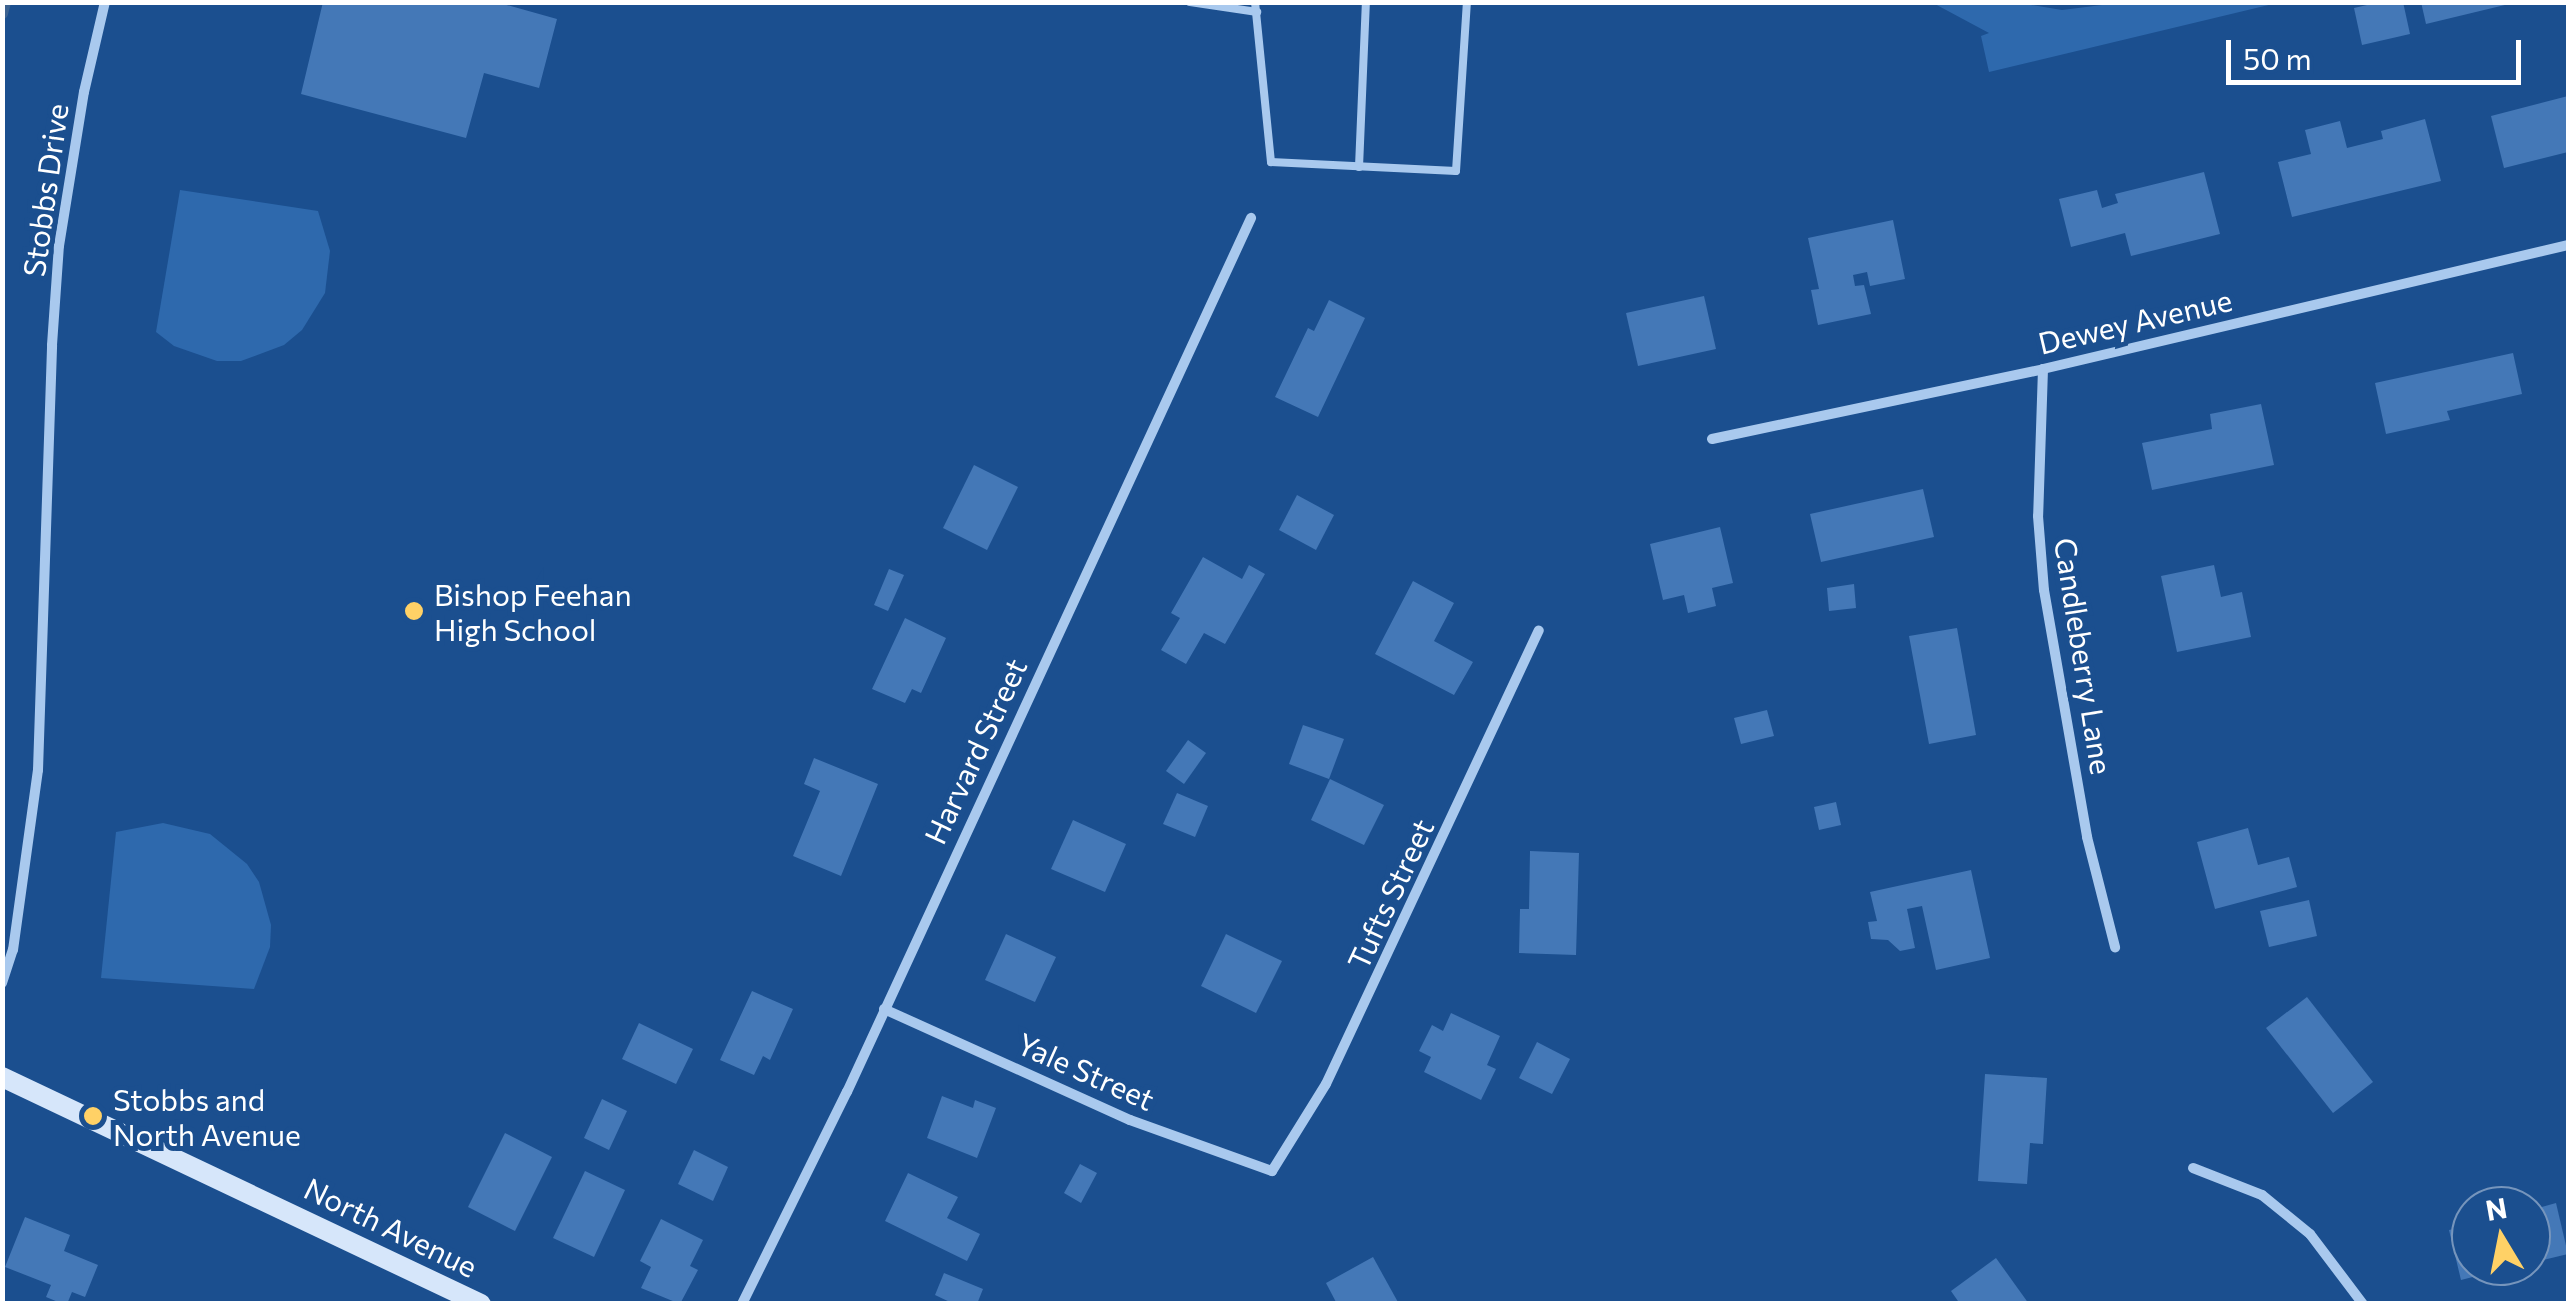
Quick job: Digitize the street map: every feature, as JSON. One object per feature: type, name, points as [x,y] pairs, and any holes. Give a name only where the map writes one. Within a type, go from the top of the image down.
[{"type":"main road","name":"North Avenue","points":[[2,1078],[481,1304]]},
{"type":"street","name":"Stobbs Drive","points":[[2,983],[13,950],[38,770],[59,246],[84,92],[105,2]]},
{"type":"street","name":"Harvard Street","points":[[742,1304],[884,1009],[1251,218]]},
{"type":"street","name":"Dewey Avenue","points":[[1712,439],[2043,368],[2568,245]]},
{"type":"street","name":"Candleberry Lane","points":[[2043,368],[2038,516],[2044,590],[2087,837],[2116,947]]},
{"type":"street","name":"Tufts Street","points":[[1272,1171],[1326,1084],[1358,1020],[1539,630]]},
{"type":"street","name":"Yale Street","points":[[884,1009],[1130,1120],[1272,1171]]},
{"type":"street","points":[[2192,1168],[2262,1196],[2310,1234],[2363,1304]]},
{"type":"lane","points":[[1190,2],[1256,7],[1271,162],[1456,172],[1467,2]]},
{"type":"lane","points":[[1358,167],[1366,2]]},
{"type":"shaded area","points":[[1933,3],[2019,3],[2062,10],[2118,3],[2277,3],[1989,72],[1981,36],[1989,33]]},
{"type":"shaded area","points":[[180,190],[318,211],[330,251],[325,293],[302,330],[284,345],[241,361],[217,361],[174,346],[156,332]]},
{"type":"shaded area","points":[[163,823],[210,834],[247,864],[259,882],[271,925],[270,947],[254,989],[101,978],[116,832]]},
{"type":"building","points":[[323,2],[496,2],[557,19],[539,88],[484,73],[466,138],[301,94]]},
{"type":"building","points":[[2403,2],[2410,34],[2362,45],[2354,8]]},
{"type":"building","points":[[2421,2],[2509,2],[2509,4],[2426,24]]},
{"type":"building","points":[[2568,96],[2568,152],[2504,168],[2491,116]]},
{"type":"building","points":[[2425,119],[2441,181],[2292,217],[2278,162],[2311,154],[2305,130],[2340,121],[2347,148],[2383,139],[2381,131]]},
{"type":"building","points":[[2204,172],[2220,234],[2131,256],[2125,233],[2071,247],[2059,199],[2097,190],[2102,208],[2118,203],[2115,194]]},
{"type":"building","points":[[1893,220],[1905,279],[1870,286],[1867,272],[1853,275],[1855,286],[1864,285],[1871,314],[1818,325],[1811,290],[1819,289],[1808,238]]},
{"type":"building","points":[[1704,296],[1716,349],[1638,366],[1626,313]]},
{"type":"building","points":[[1329,300],[1365,318],[1318,417],[1275,397],[1308,328],[1314,331]]},
{"type":"building","points":[[2513,353],[2522,394],[2447,411],[2450,420],[2386,434],[2375,383]]},
{"type":"building","points":[[2261,404],[2274,465],[2152,490],[2142,443],[2212,429],[2210,414]]},
{"type":"building","points":[[974,465],[1018,487],[987,550],[943,528]]},
{"type":"building","points":[[1923,489],[1934,537],[1821,562],[1810,514]]},
{"type":"building","points":[[1297,495],[1334,515],[1316,550],[1279,530]]},
{"type":"building","points":[[1720,527],[1733,583],[1712,588],[1716,606],[1688,613],[1684,595],[1663,600],[1650,544]]},
{"type":"building","points":[[1203,557],[1242,579],[1249,565],[1265,574],[1225,644],[1204,633],[1186,664],[1161,650],[1180,618],[1171,613]]},
{"type":"building","points":[[2214,565],[2221,597],[2242,592],[2251,637],[2177,652],[2161,576]]},
{"type":"building","points":[[889,569],[904,575],[888,611],[874,605]]},
{"type":"building","points":[[1413,581],[1454,603],[1434,641],[1473,662],[1454,695],[1375,654]]},
{"type":"building","points":[[1854,584],[1856,608],[1829,611],[1827,588]]},
{"type":"building","points":[[905,618],[946,638],[921,693],[912,689],[905,703],[872,689]]},
{"type":"building","points":[[1957,628],[1976,735],[1929,744],[1909,636]]},
{"type":"building","points":[[1767,710],[1774,736],[1741,744],[1734,718]]},
{"type":"building","points":[[1303,725],[1344,739],[1329,779],[1289,764]]},
{"type":"building","points":[[1188,740],[1206,753],[1184,784],[1166,771]]},
{"type":"building","points":[[814,758],[878,784],[841,876],[793,856],[820,791],[804,784]]},
{"type":"building","points":[[1330,779],[1384,805],[1364,845],[1311,820]]},
{"type":"building","points":[[1177,793],[1208,806],[1195,837],[1163,824]]},
{"type":"building","points":[[1836,802],[1841,825],[1819,830],[1814,807]]},
{"type":"building","points":[[1073,820],[1126,844],[1105,892],[1051,869]]},
{"type":"building","points":[[2248,828],[2258,865],[2289,857],[2297,887],[2215,909],[2197,842]]},
{"type":"building","points":[[1530,851],[1579,853],[1576,955],[1519,953],[1520,909],[1529,909]]},
{"type":"building","points":[[1971,870],[1990,958],[1936,970],[1922,906],[1907,909],[1915,948],[1900,951],[1888,940],[1871,939],[1868,922],[1877,921],[1870,892]]},
{"type":"building","points":[[2309,900],[2317,936],[2269,947],[2260,911]]},
{"type":"building","points":[[1006,934],[1056,957],[1035,1002],[985,980]]},
{"type":"building","points":[[1226,934],[1282,961],[1256,1013],[1201,986]]},
{"type":"building","points":[[752,991],[793,1009],[770,1060],[763,1056],[754,1075],[720,1060]]},
{"type":"building","points":[[2307,997],[2373,1082],[2333,1113],[2266,1028]]},
{"type":"building","points":[[1451,1013],[1500,1036],[1487,1065],[1496,1069],[1481,1100],[1424,1072],[1431,1057],[1419,1051],[1432,1025],[1443,1031]]},
{"type":"building","points":[[639,1023],[693,1049],[676,1084],[622,1059]]},
{"type":"building","points":[[1537,1042],[1570,1059],[1552,1094],[1519,1078]]},
{"type":"building","points":[[1985,1074],[2047,1078],[2043,1144],[2030,1143],[2027,1184],[1978,1181]]},
{"type":"building","points":[[942,1096],[973,1108],[975,1100],[996,1108],[977,1158],[927,1138]]},
{"type":"building","points":[[602,1099],[627,1111],[609,1150],[584,1138]]},
{"type":"building","points":[[505,1133],[552,1157],[515,1231],[468,1207]]},
{"type":"building","points":[[694,1150],[728,1167],[713,1201],[678,1184]]},
{"type":"building","points":[[1080,1164],[1097,1173],[1081,1203],[1064,1193]]},
{"type":"building","points":[[585,1171],[625,1190],[594,1257],[553,1238]]},
{"type":"building","points":[[908,1173],[958,1197],[947,1218],[980,1234],[967,1261],[885,1221]]},
{"type":"building","points":[[2556,1203],[2568,1254],[2551,1258],[2551,1204]]},
{"type":"building","points":[[25,1217],[70,1235],[64,1251],[98,1265],[85,1297],[72,1292],[67,1304],[63,1304],[46,1297],[51,1285],[5,1267]]},
{"type":"building","points":[[661,1219],[703,1240],[690,1266],[698,1270],[680,1304],[641,1288],[651,1267],[640,1261]]},
{"type":"building","points":[[1373,1257],[1399,1304],[1337,1304],[1326,1283]]},
{"type":"building","points":[[1996,1258],[2029,1304],[1960,1304],[1951,1291]]},
{"type":"building","points":[[944,1273],[983,1289],[977,1304],[954,1304],[935,1295]]},
{"type":"waterway","points":[[2,13],[5,2]]},
{"type":"place","name":"Bishop Feehan High School","points":[[414,611]]},
{"type":"place","name":"Stobbs and North Avenue","points":[[93,1116]]}]
